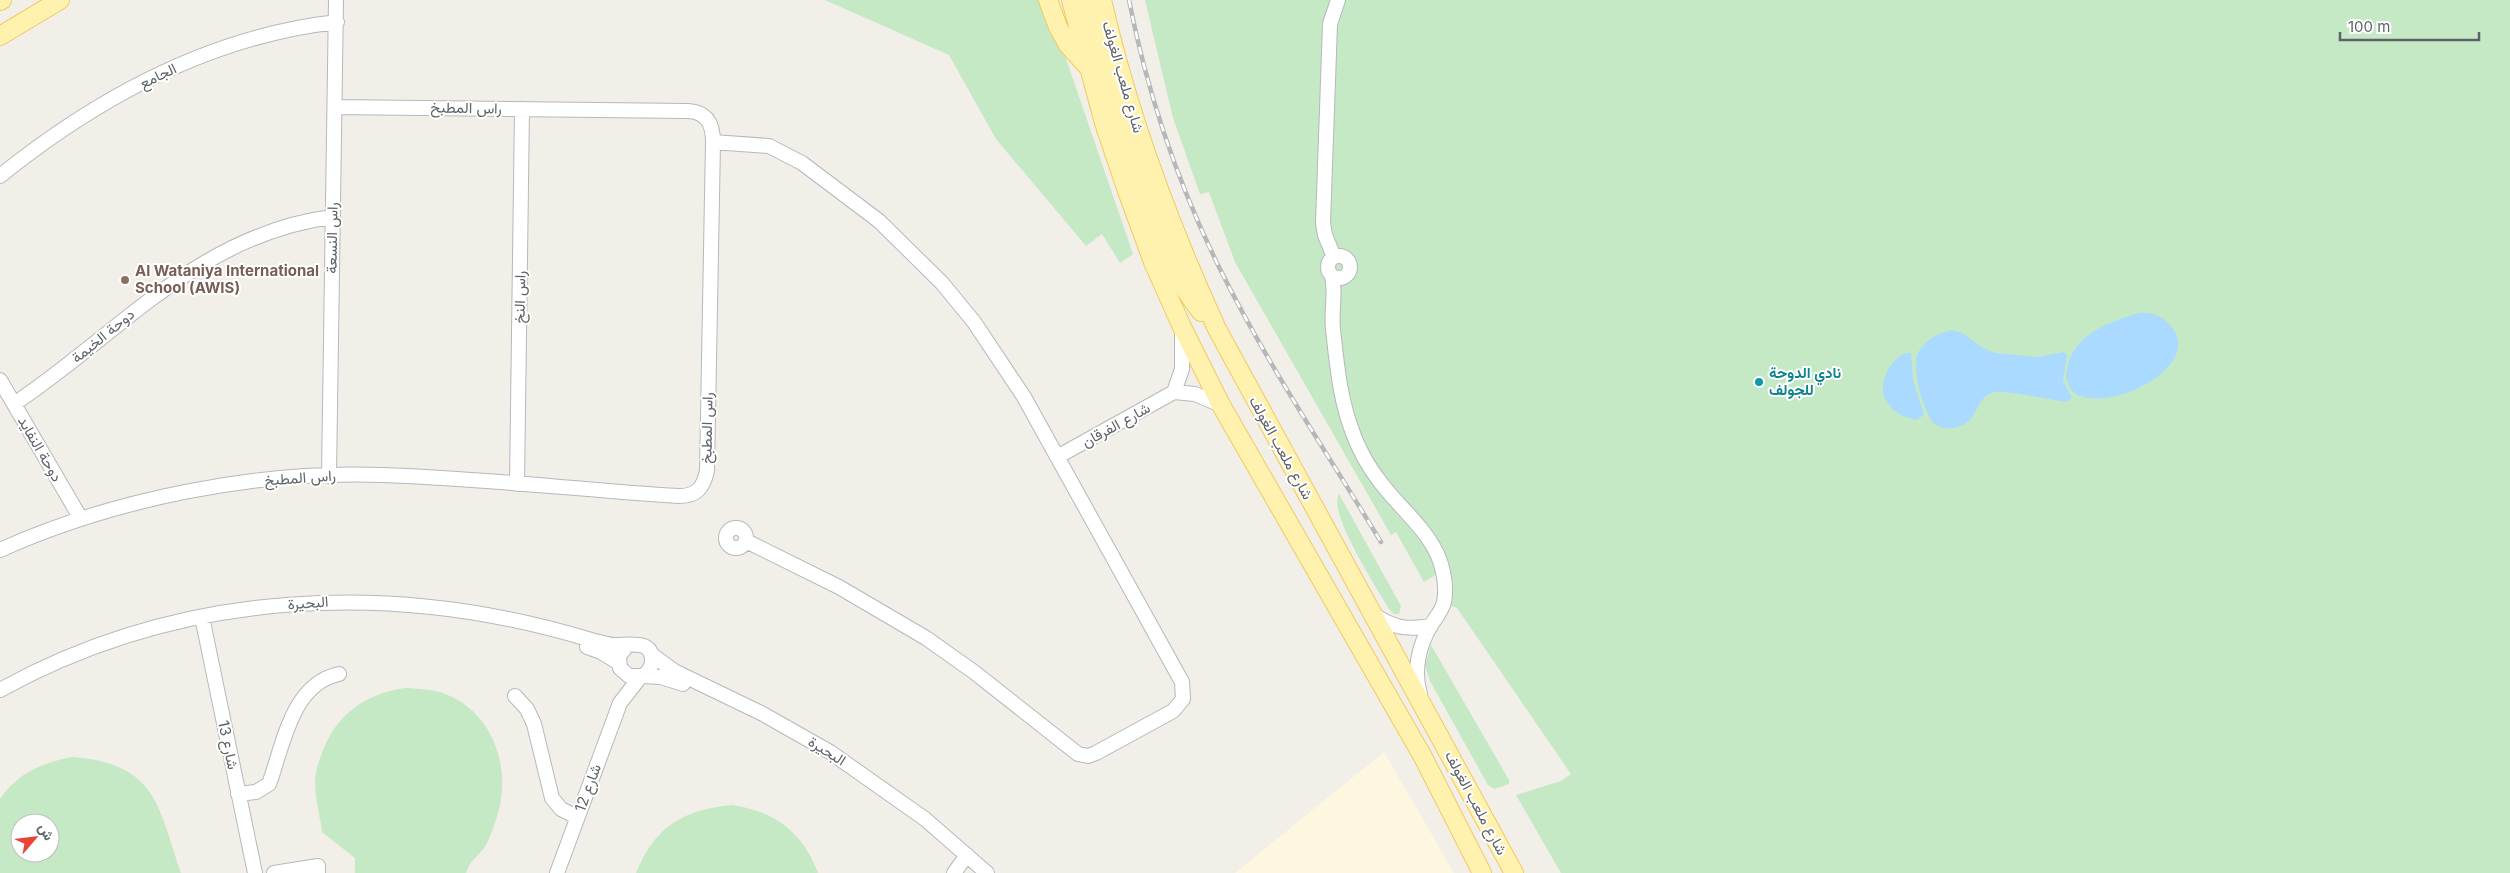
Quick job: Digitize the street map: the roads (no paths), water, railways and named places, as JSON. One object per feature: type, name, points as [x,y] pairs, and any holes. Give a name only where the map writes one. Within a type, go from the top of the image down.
[{"type":"main road","points":[[0,36],[60,0]]},
{"type":"main road","points":[[1048,0],[1058,27],[1068,45],[1089,68]]},
{"type":"main road","points":[[1058,0],[1069,22],[1079,32]]},
{"type":"main road","name":"شارع ملعب الغولف","points":[[1071,0],[1104,123],[1127,191],[1153,262],[1182,327],[1221,405],[1423,757],[1482,873]]},
{"type":"main road","points":[[1088,0],[1125,138],[1166,252],[1182,286],[1217,329]]},
{"type":"main road","name":"شارع ملعب الغولف","points":[[1102,0],[1131,114],[1160,197],[1184,257],[1217,329],[1514,873]]},
{"type":"street","name":"راس النسعة","points":[[329,476],[336,0]]},
{"type":"street","points":[[1334,257],[1325,235],[1323,223],[1330,24],[1338,0]]},
{"type":"street","name":"الجامع","points":[[0,176],[76,120],[114,98],[184,64],[224,48],[284,30],[337,22]]},
{"type":"street","name":"راس المطبخ","points":[[0,550],[80,519],[158,498],[210,487],[329,476],[380,474],[679,496],[692,494],[701,488],[707,471],[713,142],[711,124],[705,116],[694,112],[335,107]]},
{"type":"street","name":"راس النخ","points":[[517,484],[522,109]]},
{"type":"street","points":[[713,142],[761,145],[786,154],[854,201],[898,239],[937,278],[974,322],[1024,397],[1177,674],[1184,692],[1181,703],[1176,709],[1092,755],[1083,756],[1072,751],[974,672],[885,613],[804,568],[746,541]]},
{"type":"street","name":"دوحة الخيمة","points":[[14,404],[46,381],[155,294],[207,262],[289,226],[332,217]]},
{"type":"street","points":[[1334,257],[1344,257],[1349,261],[1350,271],[1338,277]]},
{"type":"street","points":[[1334,257],[1328,266],[1338,277],[1335,338],[1338,380],[1342,403],[1355,439],[1377,479],[1422,531],[1438,556],[1444,580],[1444,603],[1431,626],[1420,652],[1417,685],[1424,706]]},
{"type":"street","points":[[1182,327],[1182,369],[1174,392],[1189,392],[1221,405]]},
{"type":"street","name":"دوحة النفايد","points":[[0,380],[80,519]]},
{"type":"street","name":"شارع الفرقان","points":[[1058,457],[1174,392]]},
{"type":"street","name":"البحيرة","points":[[0,699],[61,669],[105,652],[203,621],[252,608],[343,601],[414,604],[467,615],[542,633],[601,652],[620,667]]},
{"type":"street","points":[[1371,613],[1389,625],[1400,628],[1431,626]]},
{"type":"street","name":"البحيرة","points":[[467,615],[526,621],[603,643],[627,646]]},
{"type":"street","name":"البحيرة","points":[[0,690],[58,662],[103,644],[157,628],[203,621]]},
{"type":"street","name":"شارع 13","points":[[203,621],[255,873]]},
{"type":"street","points":[[640,644],[651,654],[651,666],[642,676],[629,676],[620,667],[620,653],[627,646],[640,644]]},
{"type":"street","name":"البحيرة","points":[[651,654],[674,671],[736,705],[806,738],[902,806],[964,858],[987,873]]},
{"type":"street","name":"شارع 12","points":[[620,667],[620,702]]},
{"type":"street","points":[[238,794],[256,792],[269,784],[278,753],[296,708],[321,682],[339,674]]},
{"type":"street","name":"البحيرة","points":[[642,676],[673,680],[736,705]]},
{"type":"street","name":"شارع 12","points":[[557,873],[620,702],[642,676]]},
{"type":"street","points":[[515,696],[527,709],[534,724],[552,798],[561,809],[577,817]]},
{"type":"street","points":[[954,873],[964,858]]},
{"type":"street","name":"البحيرة","points":[[964,858],[975,873]]},
{"type":"street","points":[[274,873],[318,869]]},
{"type":"water","points":[[2139,313],[2152,314],[2163,319],[2170,325],[2178,341],[2175,356],[2165,370],[2149,383],[2129,392],[2109,397],[2089,398],[2074,393],[2068,385],[2066,372],[2077,347],[2094,331]]},
{"type":"water","points":[[1952,330],[1962,333],[1983,348],[1995,353],[2038,357],[2064,352],[2067,355],[2063,381],[2072,398],[2065,402],[1994,392],[1987,395],[1970,420],[1964,424],[1949,428],[1938,426],[1927,412],[1920,392],[1916,371],[1917,356],[1927,342],[1942,333]]},
{"type":"water","points":[[1911,353],[1913,380],[1924,415],[1916,420],[1895,412],[1883,393],[1886,373],[1894,361],[1905,354]]},
{"type":"railway","points":[[1129,0],[1154,102],[1189,201],[1203,233],[1236,301],[1256,336],[1296,405],[1381,542]]},
{"type":"place","name":"Al Wataniya International School (AWIS)","points":[[125,280]]},
{"type":"place","name":"نادي الدوحة للجولف","points":[[1759,382]]}]
